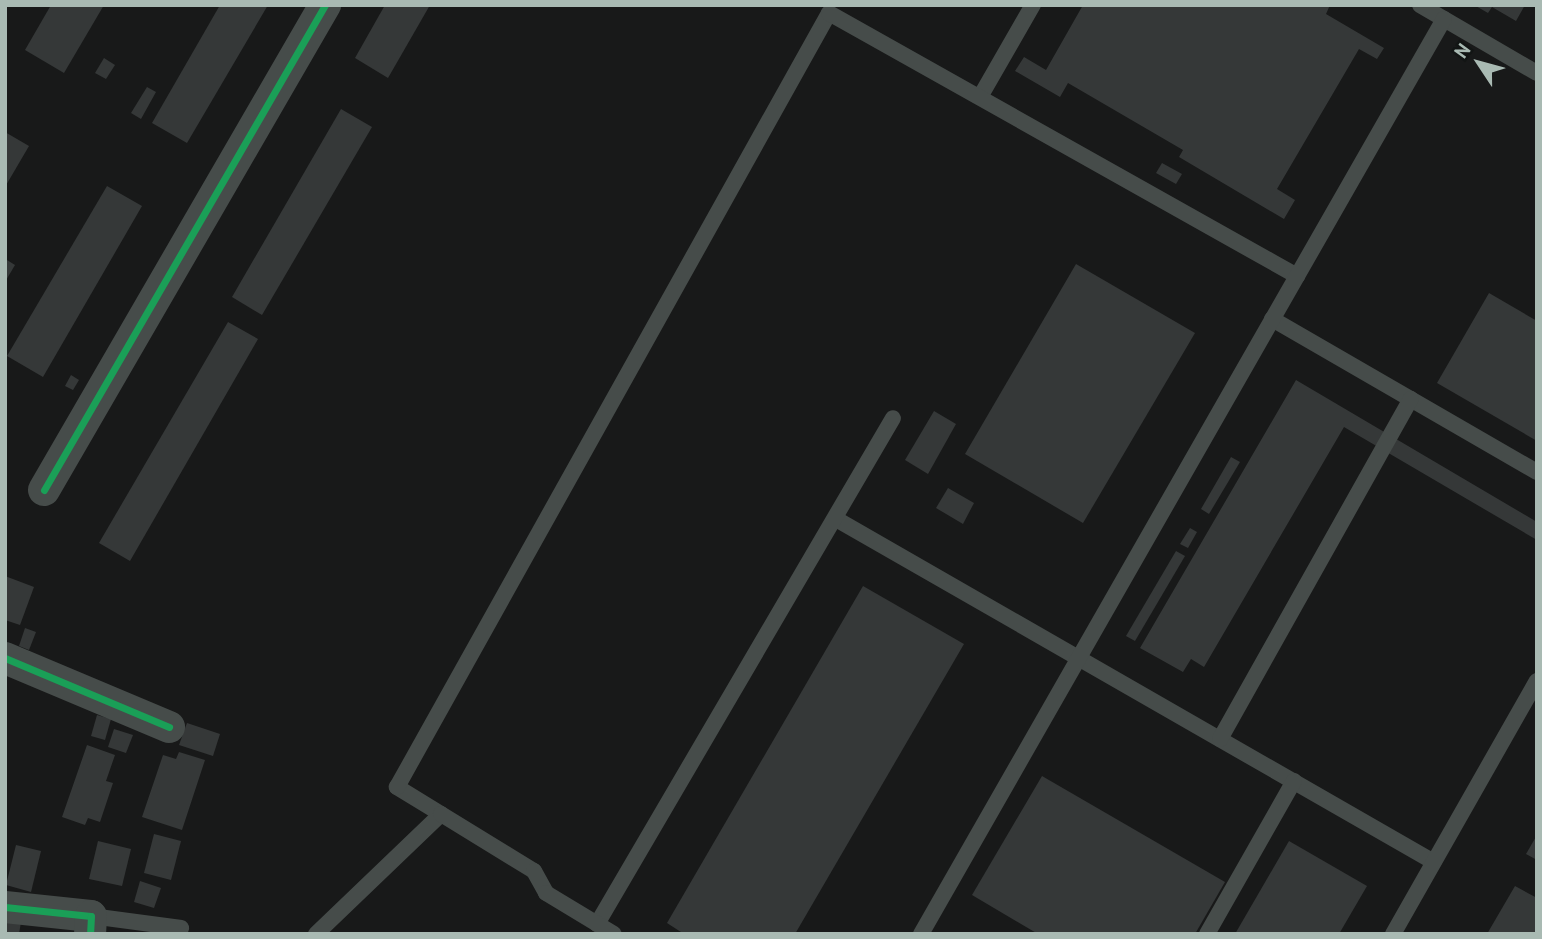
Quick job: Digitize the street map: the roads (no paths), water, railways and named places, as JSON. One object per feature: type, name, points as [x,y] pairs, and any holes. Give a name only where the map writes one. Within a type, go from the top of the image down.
[{"type":"street","points":[[44,490],[326,5]]},
{"type":"street","points":[[5,658],[169,727]]},
{"type":"street","points":[[5,907],[90,925]]},
{"type":"lane","points":[[980,97],[1033,5]]},
{"type":"lane","points":[[1420,5],[1537,73]]},
{"type":"lane","points":[[614,934],[546,892],[534,871],[397,787],[829,13],[1297,276]]},
{"type":"lane","points":[[921,934],[1444,19]]},
{"type":"lane","points":[[1272,319],[1537,472]]},
{"type":"lane","points":[[1220,739],[1410,399]]},
{"type":"lane","points":[[597,924],[893,418]]},
{"type":"lane","points":[[836,519],[1434,862]]},
{"type":"lane","points":[[1393,934],[1537,681]]},
{"type":"lane","points":[[1207,934],[1294,781]]},
{"type":"lane","points":[[316,934],[441,814]]},
{"type":"lane","points":[[90,925],[181,928]]}]
